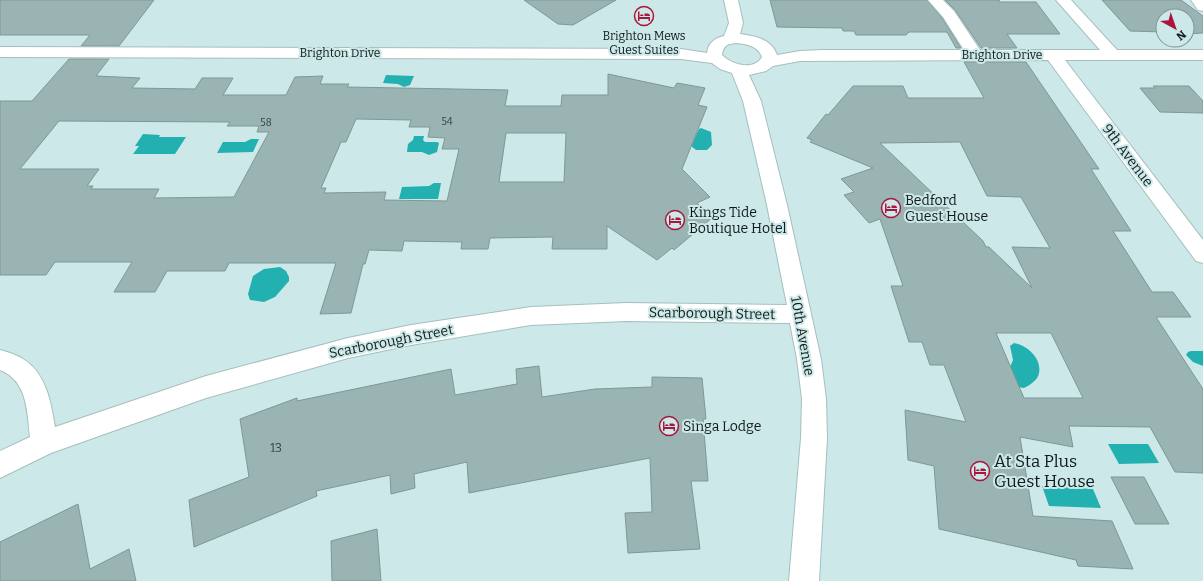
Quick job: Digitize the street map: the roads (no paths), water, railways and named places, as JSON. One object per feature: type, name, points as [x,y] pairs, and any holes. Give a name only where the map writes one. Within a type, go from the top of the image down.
[{"type":"street","points":[[731,0],[736,23],[769,53],[770,56],[762,66]]},
{"type":"street","points":[[935,0],[949,14],[975,55]]},
{"type":"street","points":[[1063,0],[1113,55]]},
{"type":"street","points":[[1198,0],[1203,6]]},
{"type":"street","points":[[736,23],[721,48],[723,65],[739,70]]},
{"type":"street","points":[[721,48],[741,38],[757,42]]},
{"type":"street","name":"Brighton Drive","points":[[757,42],[800,56]]},
{"type":"street","name":"Brighton Drive","points":[[0,52],[681,54],[721,48]]},
{"type":"street","name":"9th Avenue","points":[[1053,55],[1203,255]]},
{"type":"street","name":"Brighton Drive","points":[[739,70],[762,66],[800,56],[1203,56]]},
{"type":"street","name":"10th Avenue","points":[[751,95],[762,66]]},
{"type":"street","name":"10th Avenue","points":[[739,70],[751,95],[777,205],[809,359],[814,399],[813,445],[804,581]]},
{"type":"street","name":"Scarborough Street","points":[[0,465],[44,443],[199,390],[271,368],[348,348],[471,325],[531,316],[626,312],[799,314]]},
{"type":"street","points":[[0,360],[9,362],[22,370],[30,379],[38,402],[44,443]]},
{"type":"water","points":[[386,75],[414,76],[410,85],[404,87],[398,84],[383,83]]},
{"type":"water","points":[[701,128],[711,132],[712,145],[707,150],[696,150],[691,146],[699,129]]},
{"type":"water","points":[[143,134],[160,135],[159,137],[186,137],[175,154],[133,154],[139,146],[135,146]]},
{"type":"water","points":[[414,136],[424,136],[423,140],[425,142],[439,143],[437,152],[429,155],[422,152],[407,152],[408,144],[413,140]]},
{"type":"water","points":[[251,139],[259,139],[253,152],[217,153],[223,142],[245,142]]},
{"type":"water","points":[[434,183],[441,183],[438,199],[399,199],[402,187],[429,186]]},
{"type":"water","points":[[280,267],[286,271],[289,281],[275,297],[264,302],[250,300],[248,294],[253,276],[264,269]]},
{"type":"water","points":[[1014,343],[1028,349],[1036,357],[1038,362],[1039,373],[1037,378],[1024,388],[1018,387],[1010,367],[1013,360],[1010,346]]},
{"type":"water","points":[[1191,351],[1203,351],[1203,366],[1193,362],[1186,355]]},
{"type":"water","points":[[1108,444],[1148,444],[1159,463],[1119,464]]},
{"type":"water","points":[[1042,486],[1093,489],[1101,508],[1049,506]]},
{"type":"place","name":"Brighton Mews Guest Suites","points":[[644,16]]},
{"type":"place","name":"Bedford Guest House","points":[[891,208]]},
{"type":"place","name":"Kings Tide Boutique Hotel","points":[[675,220]]},
{"type":"place","name":"Singa Lodge","points":[[669,426]]},
{"type":"place","name":"At Sta Plus Guest House","points":[[980,471]]}]
